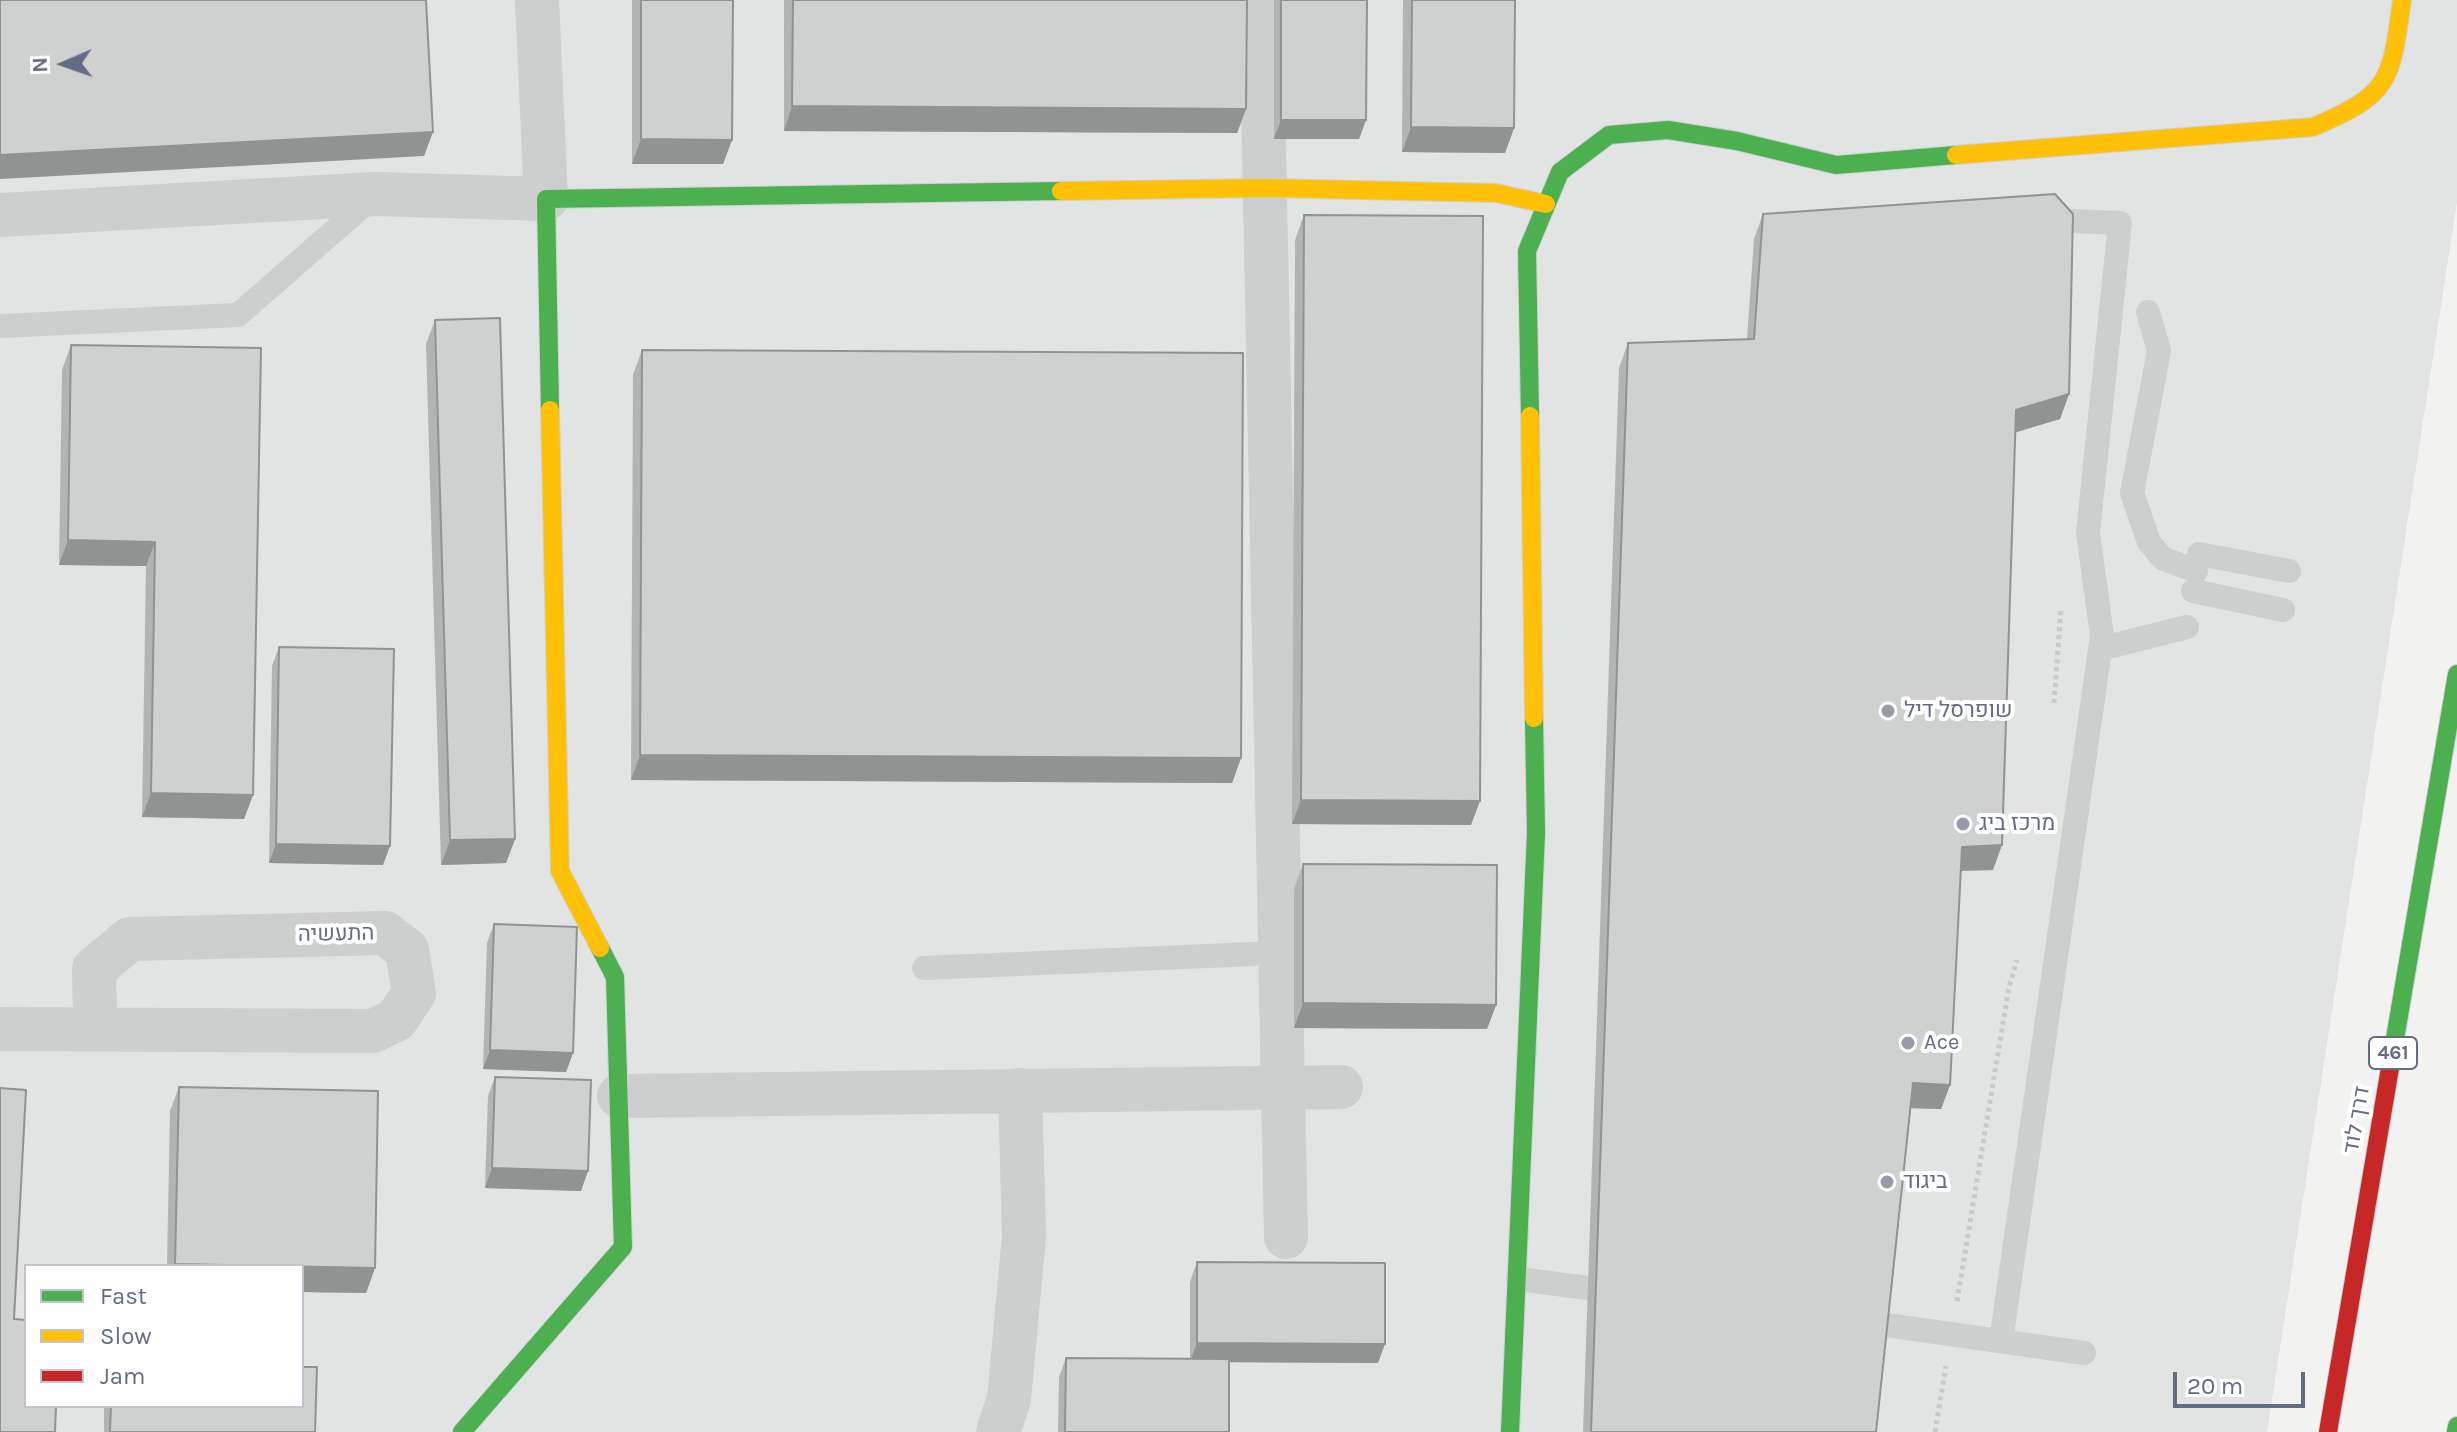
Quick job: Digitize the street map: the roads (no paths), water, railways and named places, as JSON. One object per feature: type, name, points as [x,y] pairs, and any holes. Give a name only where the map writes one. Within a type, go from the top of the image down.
[{"type":"street","points":[[462,1432],[623,1247],[615,977],[560,871],[546,199],[537,0]]},
{"type":"street","points":[[1261,0],[1286,1237]]},
{"type":"street","points":[[1510,1432],[1536,833],[1527,251],[1560,172],[1609,135],[1668,130],[1737,141],[1836,165],[2313,127],[2363,107],[2391,77],[2402,0]]},
{"type":"street","points":[[0,215],[376,194],[546,199],[1265,188],[1496,193],[1546,204]]},
{"type":"street","name":"דרך לוד","points":[[2328,1432],[2457,674]]},
{"type":"street","name":"התעשיה","points":[[0,1029],[373,1031],[396,1020],[414,993],[407,950],[385,933],[130,939],[94,969],[95,1028]]},
{"type":"street","points":[[619,1096],[1341,1087]]},
{"type":"street","points":[[998,1432],[1009,1399],[1024,1236],[1020,1090]]},
{"type":"lane","points":[[0,326],[238,315],[376,194]]},
{"type":"lane","points":[[2001,1341],[2102,636],[2088,533],[2120,223],[2071,221]]},
{"type":"lane","points":[[2148,312],[2159,351],[2132,493],[2149,542],[2162,558],[2283,610]]},
{"type":"lane","points":[[2196,572],[2289,571]]},
{"type":"lane","points":[[2100,649],[2187,627]]},
{"type":"lane","points":[[924,968],[1278,953]]},
{"type":"lane","points":[[1518,1279],[1642,1294]]},
{"type":"lane","points":[[1827,1318],[2084,1353]]},
{"type":"place","name":"שופרסל דיל","points":[[1888,711]]},
{"type":"place","name":"מרכז ביג","points":[[1963,824]]},
{"type":"place","name":"Ace","points":[[1908,1043]]},
{"type":"place","name":"ביגוד","points":[[1887,1182]]}]
